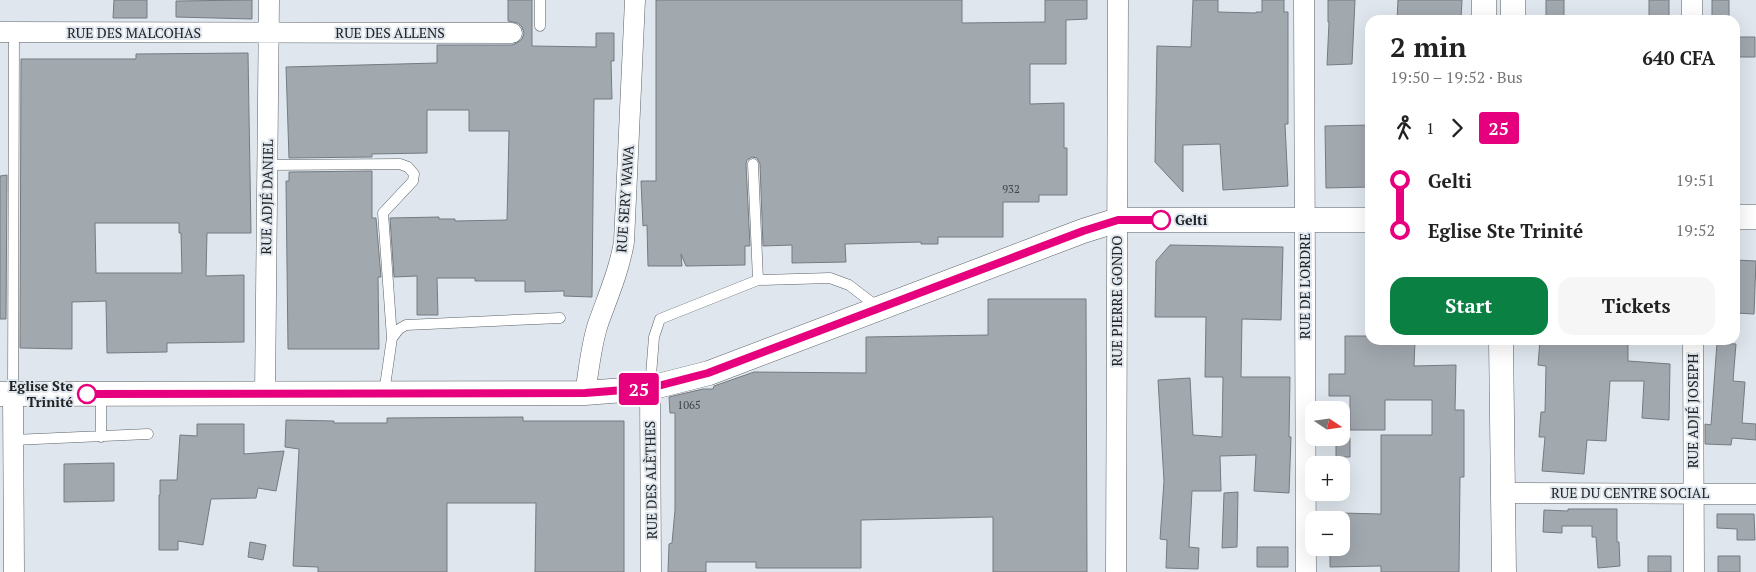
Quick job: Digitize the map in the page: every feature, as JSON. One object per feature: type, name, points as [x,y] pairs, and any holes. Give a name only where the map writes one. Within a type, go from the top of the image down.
[{"type":"street","name":"RUE ADJÉ DANIEL","points":[[265,395],[269,0]]},
{"type":"street","name":"RUE SERY WAWA","points":[[585,393],[597,325],[614,285],[624,242],[635,0]]},
{"type":"street","name":"RUE PIERRE GONDO","points":[[1116,572],[1118,0]]},
{"type":"street","name":"RUE DE L'ORDRE","points":[[1304,0],[1306,572]]},
{"type":"street","points":[[1484,0],[1484,15]]},
{"type":"street","points":[[1512,0],[1513,15]]},
{"type":"street","points":[[1692,0],[1692,15]]},
{"type":"street","name":"RUE DES MALCOHAS","points":[[7,32],[269,33]]},
{"type":"street","name":"RUE DES ALLENS","points":[[269,33],[512,32]]},
{"type":"street","points":[[1740,218],[1756,218]]},
{"type":"street","points":[[14,572],[13,440],[6,394],[585,393],[650,388],[708,373],[1083,231],[1118,220],[1365,220]]},
{"type":"street","points":[[1501,345],[1504,572]]},
{"type":"street","name":"RUE ADJÉ JOSEPH","points":[[1693,345],[1694,572]]},
{"type":"street","name":"RUE DES ALÈTHES","points":[[650,388],[651,572]]},
{"type":"street","name":"RUE DU CENTRE SOCIAL","points":[[1504,493],[1756,494]]},
{"type":"lane","points":[[540,0],[540,26]]},
{"type":"lane","points":[[6,394],[7,32]]},
{"type":"lane","points":[[267,165],[400,164],[408,167],[414,174],[413,181],[383,212],[392,338],[384,394]]},
{"type":"lane","points":[[753,164],[758,280]]},
{"type":"lane","points":[[650,388],[654,337],[660,319],[758,280],[830,278],[849,285],[879,308]]},
{"type":"lane","points":[[392,338],[399,328],[406,325],[560,318]]},
{"type":"lane","points":[[101,394],[101,437]]},
{"type":"lane","points":[[13,440],[148,434]]},
{"type":"building","points":[[114,0],[147,0],[147,18],[113,18]]},
{"type":"building","points":[[252,0],[252,19],[176,17],[176,1]]},
{"type":"building","points":[[508,0],[532,0],[532,46],[596,47],[596,33],[614,33],[614,61],[611,61],[612,99],[594,99],[592,297],[564,296],[564,291],[525,292],[525,281],[475,281],[475,278],[437,278],[438,315],[417,315],[417,276],[394,277],[390,218],[439,217],[439,219],[455,219],[455,221],[507,220],[509,131],[469,131],[469,110],[427,110],[427,153],[372,154],[372,157],[289,158],[286,67],[437,63],[437,45],[512,45],[522,39],[524,33],[518,23],[508,21]]},
{"type":"building","points":[[656,0],[962,0],[962,23],[1045,22],[1045,0],[1087,0],[1087,19],[1066,20],[1066,64],[1030,64],[1030,104],[1064,103],[1064,148],[1067,148],[1067,195],[1039,195],[1039,202],[1003,202],[1003,237],[938,237],[938,244],[921,244],[921,242],[845,244],[846,262],[792,263],[792,245],[763,246],[760,164],[757,158],[752,157],[747,160],[746,164],[750,246],[745,246],[745,265],[686,266],[681,254],[682,266],[648,266],[647,225],[643,226],[641,181],[656,181]]},
{"type":"building","points":[[1193,0],[1218,0],[1218,12],[1256,13],[1262,12],[1262,0],[1284,0],[1284,12],[1288,12],[1288,124],[1285,124],[1288,186],[1223,190],[1220,144],[1183,145],[1183,192],[1155,162],[1157,46],[1191,47]]},
{"type":"building","points":[[1328,0],[1355,0],[1352,64],[1327,65]]},
{"type":"building","points":[[1398,0],[1462,0],[1461,15],[1397,15]]},
{"type":"building","points":[[1546,0],[1564,0],[1564,15],[1546,15]]},
{"type":"building","points":[[1649,0],[1669,0],[1669,15],[1649,15]]},
{"type":"building","points":[[1712,0],[1729,0],[1729,15],[1712,15]]},
{"type":"building","points":[[1740,37],[1755,37],[1755,57],[1740,57]]},
{"type":"building","points":[[248,53],[251,233],[207,233],[206,276],[244,275],[244,342],[167,343],[167,352],[107,353],[106,301],[72,302],[72,349],[20,348],[21,59],[136,59],[136,54]],"holes":[[[95,223],[179,223],[182,273],[96,273]]]},
{"type":"building","points":[[1365,125],[1365,187],[1326,188],[1325,126]]},
{"type":"building","points":[[372,171],[372,218],[376,218],[381,277],[378,277],[379,349],[288,349],[286,181],[289,181],[289,172]]},
{"type":"building","points":[[7,175],[6,319],[0,319],[0,176]]},
{"type":"building","points":[[1170,245],[1283,247],[1281,320],[1242,319],[1241,377],[1290,377],[1289,437],[1291,437],[1289,493],[1254,491],[1256,455],[1220,456],[1221,491],[1192,491],[1189,547],[1199,548],[1198,569],[1166,568],[1167,540],[1160,539],[1164,481],[1158,380],[1190,378],[1193,435],[1222,437],[1223,377],[1205,377],[1206,317],[1155,317],[1156,261]]},
{"type":"building","points":[[1740,260],[1756,261],[1754,314],[1740,313]]},
{"type":"building","points":[[988,299],[1086,299],[1087,572],[993,572],[993,517],[861,520],[861,568],[756,568],[756,562],[706,562],[706,572],[668,572],[669,544],[672,543],[675,510],[675,413],[670,413],[669,397],[703,389],[713,389],[714,386],[754,372],[866,373],[866,337],[988,335]]},
{"type":"building","points":[[1345,336],[1365,336],[1365,345],[1415,345],[1414,366],[1456,365],[1455,410],[1464,410],[1464,477],[1460,477],[1459,572],[1381,572],[1381,566],[1330,567],[1330,556],[1350,556],[1350,513],[1381,514],[1381,435],[1432,435],[1432,400],[1385,400],[1385,430],[1350,430],[1350,396],[1329,396],[1329,374],[1345,374]]},
{"type":"building","points":[[1540,345],[1628,345],[1628,361],[1670,364],[1669,420],[1642,418],[1644,381],[1610,381],[1606,441],[1587,440],[1584,474],[1542,471],[1545,437],[1539,437],[1541,412],[1545,412],[1546,366],[1538,365]]},
{"type":"building","points":[[1717,345],[1736,345],[1733,381],[1745,382],[1742,423],[1756,424],[1756,440],[1732,438],[1731,445],[1705,444],[1705,424],[1711,425]]},
{"type":"building","points":[[523,417],[523,421],[624,421],[624,572],[535,572],[536,503],[447,503],[447,572],[318,572],[318,567],[293,566],[299,449],[285,447],[286,420],[334,421],[334,423],[387,423],[387,418]]},
{"type":"building","points":[[197,424],[244,424],[244,454],[284,451],[276,491],[258,488],[256,498],[211,499],[203,545],[178,541],[178,550],[159,550],[160,480],[177,480],[180,435],[197,436]]},
{"type":"building","points":[[1336,446],[1350,446],[1350,456],[1336,456]]},
{"type":"building","points":[[114,463],[114,501],[64,502],[64,464]]},
{"type":"building","points":[[1238,492],[1237,547],[1222,548],[1224,493]]},
{"type":"building","points":[[1568,509],[1617,509],[1617,542],[1619,542],[1620,566],[1598,568],[1596,537],[1592,537],[1592,526],[1562,526],[1562,533],[1543,532],[1544,510],[1568,511]]},
{"type":"building","points":[[1717,514],[1754,514],[1755,540],[1737,540],[1737,529],[1717,528]]},
{"type":"building","points":[[250,542],[266,545],[263,560],[248,557]]},
{"type":"building","points":[[1257,547],[1288,547],[1288,567],[1257,567]]},
{"type":"building","points":[[1648,556],[1671,556],[1671,572],[1648,572]]},
{"type":"building","points":[[1718,556],[1740,556],[1740,572],[1718,572]]},
{"type":"bus line","name":"25","points":[[87,394],[585,393],[650,388],[708,373],[1083,231],[1118,220],[1161,220]]},
{"type":"place","name":"Gelti","points":[[1161,220]]},
{"type":"place","name":"Eglise Ste Trinité","points":[[87,394]]}]
